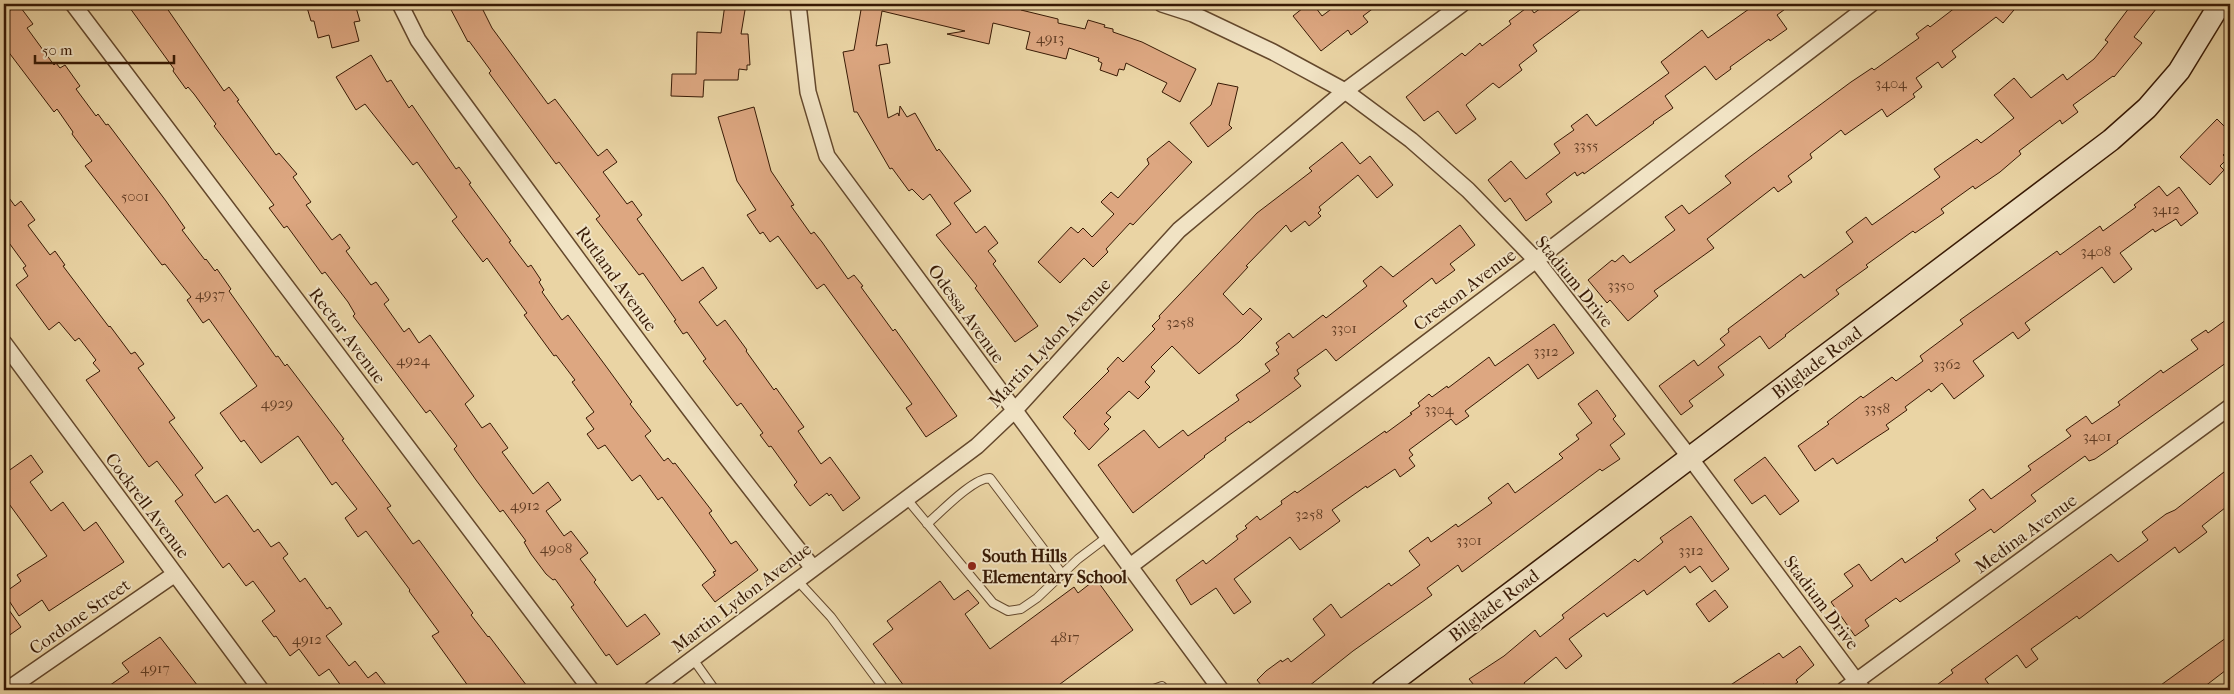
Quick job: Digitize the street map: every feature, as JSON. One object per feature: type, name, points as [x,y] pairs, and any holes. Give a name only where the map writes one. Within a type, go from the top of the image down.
[{"type":"street","name":"Rector Avenue","points":[[73,4],[592,690]]},
{"type":"street","name":"Rutland Avenue","points":[[400,4],[418,40],[465,105],[690,410],[813,568]]},
{"type":"street","name":"Odessa Avenue","points":[[798,4],[808,92],[827,156],[1221,690]]},
{"type":"street","name":"Stadium Drive","points":[[1162,4],[1193,14],[1273,52],[1345,91],[1412,140],[1468,190],[1536,260],[1690,459],[1854,687]]},
{"type":"street","name":"Martin Lydon Avenue","points":[[651,690],[977,446],[1014,411],[1179,230],[1345,91],[1462,4]]},
{"type":"street","name":"Creston Avenue","points":[[1129,567],[1871,4]]},
{"type":"street","name":"Bilglade Road","points":[[1382,690],[2110,140],[2147,108],[2179,71],[2220,4]]},
{"type":"street","name":"Cockrell Avenue","points":[[4,343],[261,690]]},
{"type":"street","name":"Medina Avenue","points":[[1854,687],[2230,407]]},
{"type":"street","name":"Cordone Street","points":[[7,690],[175,574]]},
{"type":"lane","points":[[928,524],[971,486],[985,478],[990,478],[1063,575]]},
{"type":"lane","points":[[906,498],[993,603],[1008,611],[1021,609],[1037,598],[1078,560],[1107,537]]},
{"type":"lane","points":[[797,580],[831,617],[885,690]]},
{"type":"lane","points":[[693,659],[716,690]]},
{"type":"lane","points":[[1151,690],[1164,688]]},
{"type":"building","points":[[18,4],[33,24],[27,28],[54,65],[56,63],[60,68],[65,65],[80,86],[76,89],[96,116],[98,114],[106,125],[108,124],[185,228],[182,230],[205,260],[215,271],[217,269],[231,289],[229,291],[276,357],[278,356],[285,366],[287,364],[344,439],[342,440],[391,506],[387,508],[413,544],[419,540],[473,613],[471,615],[530,690],[471,690],[432,636],[439,632],[410,590],[366,531],[358,537],[345,518],[357,509],[336,482],[332,485],[298,436],[261,463],[244,440],[241,442],[220,413],[257,386],[209,319],[203,323],[187,300],[191,297],[165,264],[162,265],[85,166],[92,161],[72,134],[73,132],[57,109],[54,112],[4,46],[4,15]]},
{"type":"building","points":[[127,4],[164,4],[224,91],[229,87],[276,155],[279,153],[297,174],[293,177],[311,202],[306,205],[332,240],[340,234],[350,248],[346,251],[371,285],[376,282],[389,300],[384,304],[404,332],[409,328],[419,343],[430,335],[474,396],[465,404],[482,428],[490,423],[508,448],[502,452],[533,494],[548,482],[561,500],[546,511],[564,536],[571,531],[588,553],[580,559],[596,580],[594,582],[627,627],[645,614],[660,634],[617,665],[609,654],[606,656],[571,607],[574,605],[555,579],[553,580],[546,574],[531,554],[524,542],[526,541],[503,510],[500,512],[476,480],[454,449],[457,446],[430,410],[426,413],[353,316],[355,314],[348,302],[325,272],[322,274],[287,226],[284,228],[269,208],[274,205],[214,126],[216,124],[194,94],[188,87],[186,89],[173,71],[174,69]]},
{"type":"building","points":[[306,4],[355,4],[360,21],[354,22],[359,41],[332,48],[329,35],[318,38],[314,21],[311,21]]},
{"type":"building","points":[[448,4],[480,4],[492,28],[548,104],[555,99],[598,156],[607,149],[617,162],[603,172],[627,204],[632,201],[642,215],[637,219],[682,281],[703,267],[717,288],[699,302],[717,326],[725,320],[774,390],[776,388],[804,427],[798,431],[821,464],[830,457],[860,498],[843,511],[831,494],[829,496],[827,493],[810,506],[794,485],[797,482],[771,446],[769,447],[760,435],[763,433],[741,403],[737,406],[703,361],[706,359],[687,332],[683,334],[674,321],[676,320],[643,273],[639,275],[596,219],[600,216],[559,162],[556,164],[489,73],[491,71],[468,42]]},
{"type":"building","points":[[725,4],[746,4],[741,34],[748,34],[750,65],[747,65],[747,70],[739,69],[738,80],[704,80],[703,97],[671,96],[672,74],[696,74],[697,32],[721,33]]},
{"type":"building","points":[[862,4],[1023,4],[1021,10],[1058,19],[1058,23],[1085,29],[1088,20],[1105,25],[1104,27],[1113,29],[1113,32],[1142,42],[1196,69],[1180,102],[1162,92],[1167,83],[1126,63],[1124,70],[1119,69],[1117,76],[1100,70],[1102,63],[1098,61],[1099,58],[1069,48],[1066,59],[1026,49],[1030,32],[993,23],[989,44],[947,34],[965,31],[882,11],[876,46],[887,44],[890,63],[879,65],[888,118],[898,113],[899,116],[900,106],[907,117],[915,113],[937,151],[939,149],[971,191],[954,203],[976,233],[985,226],[998,243],[988,251],[996,261],[993,264],[1038,326],[1015,342],[975,288],[977,286],[936,235],[951,224],[930,194],[923,200],[912,189],[909,191],[892,168],[890,169],[857,112],[854,112],[843,52],[854,50]]},
{"type":"building","points":[[1308,4],[1313,4],[1322,16],[1338,4],[1379,4],[1363,16],[1368,22],[1351,35],[1348,30],[1321,51],[1293,16]]},
{"type":"building","points":[[1547,4],[1588,4],[1533,45],[1537,51],[1519,65],[1522,70],[1499,88],[1493,83],[1466,105],[1476,119],[1456,134],[1438,111],[1424,121],[1406,97],[1462,53],[1465,56],[1480,43],[1482,46],[1511,24],[1509,21],[1529,6],[1534,13]]},
{"type":"building","points":[[1756,4],[1792,4],[1777,15],[1787,29],[1770,41],[1769,39],[1730,67],[1731,69],[1716,80],[1705,66],[1665,96],[1673,108],[1584,174],[1583,172],[1577,176],[1575,172],[1546,194],[1552,202],[1526,221],[1510,198],[1505,202],[1488,180],[1511,161],[1526,179],[1560,153],[1554,144],[1574,130],[1571,126],[1587,114],[1596,126],[1669,73],[1661,62],[1702,30],[1708,38]]},
{"type":"building","points":[[1960,4],[2019,4],[2003,23],[1996,17],[1952,51],[1956,57],[1942,68],[1938,62],[1916,78],[1922,87],[1913,94],[1915,97],[1887,117],[1882,109],[1845,135],[1841,130],[1810,154],[1812,158],[1788,176],[1792,182],[1778,192],[1774,187],[1707,239],[1714,248],[1654,291],[1658,296],[1628,321],[1610,300],[1607,303],[1588,280],[1612,260],[1615,262],[1623,255],[1630,263],[1675,230],[1665,217],[1682,205],[1689,214],[1731,183],[1725,176],[1851,82],[1872,68],[1874,70],[1919,38],[1916,34],[1928,25],[1930,27]]},
{"type":"building","points":[[2132,4],[2160,4],[2134,37],[2142,43],[2114,77],[2073,105],[2078,112],[2062,124],[2060,120],[2019,151],[2021,154],[2000,172],[1975,189],[1973,186],[1941,209],[1944,213],[1915,233],[1913,231],[1866,265],[1868,267],[1836,290],[1839,294],[1769,349],[1760,336],[1718,367],[1724,375],[1689,401],[1693,406],[1681,415],[1659,386],[1694,360],[1698,366],[1725,345],[1720,339],[1729,332],[1728,329],[1801,274],[1804,278],[1853,242],[1846,232],[1866,217],[1872,225],[1940,177],[1934,169],[1977,139],[1981,143],[2014,118],[1994,95],[2014,78],[2031,98],[2063,74],[2067,80],[2094,59],[2108,42],[2105,40]]},
{"type":"building","points":[[371,55],[387,82],[391,80],[409,108],[412,105],[456,169],[459,167],[471,183],[469,184],[511,241],[509,242],[528,267],[531,265],[541,280],[539,282],[544,290],[542,292],[562,320],[568,315],[632,402],[630,404],[651,431],[645,436],[664,461],[668,458],[673,464],[675,463],[712,511],[709,513],[731,544],[736,541],[758,570],[715,602],[702,585],[715,575],[713,572],[716,571],[698,546],[662,497],[658,500],[640,475],[632,481],[605,445],[598,449],[587,434],[594,429],[586,418],[594,412],[572,382],[575,380],[556,355],[554,356],[524,315],[527,313],[487,258],[483,262],[452,221],[457,217],[417,162],[413,165],[365,104],[356,110],[336,77]]},
{"type":"building","points":[[1218,83],[1238,87],[1229,125],[1232,128],[1208,147],[1190,123],[1211,105]]},
{"type":"building","points":[[754,107],[771,171],[794,205],[791,206],[811,234],[814,232],[822,242],[848,279],[854,275],[863,286],[861,287],[893,331],[895,329],[957,416],[926,437],[906,408],[912,404],[824,284],[817,289],[778,236],[770,242],[763,232],[760,234],[747,215],[756,210],[737,181],[718,117]]},
{"type":"building","points":[[2217,119],[2230,132],[2230,148],[2223,155],[2227,159],[2220,166],[2224,170],[2210,185],[2180,157]]},
{"type":"building","points":[[1169,141],[1192,162],[1133,225],[1130,223],[1106,249],[1108,252],[1093,267],[1084,258],[1060,283],[1038,262],[1071,227],[1078,233],[1083,228],[1092,237],[1114,214],[1101,202],[1111,192],[1118,198],[1149,164],[1147,159]]},
{"type":"building","points":[[1342,142],[1360,164],[1370,156],[1393,185],[1377,198],[1358,175],[1319,207],[1321,210],[1318,213],[1321,216],[1309,226],[1305,221],[1291,232],[1286,225],[1246,266],[1248,267],[1223,294],[1243,315],[1250,308],[1262,319],[1239,342],[1199,374],[1172,346],[1151,367],[1155,371],[1145,382],[1150,387],[1138,399],[1129,391],[1106,413],[1111,417],[1104,424],[1109,429],[1089,450],[1074,433],[1076,431],[1063,417],[1109,371],[1107,369],[1118,357],[1123,362],[1155,329],[1152,326],[1160,318],[1159,316],[1257,213],[1312,171],[1309,168]]},
{"type":"building","points":[[2159,186],[2167,196],[2179,187],[2198,213],[2181,226],[2176,219],[2155,232],[2153,229],[2120,253],[2132,269],[2114,283],[2102,267],[2025,323],[2030,330],[2018,339],[2013,332],[1973,361],[1984,376],[1954,399],[1942,383],[1931,392],[1929,389],[1905,407],[1907,410],[1886,425],[1889,429],[1837,464],[1833,458],[1815,471],[1798,446],[1829,424],[1827,422],[1861,396],[1863,398],[1892,377],[1896,381],[1923,361],[1920,356],[1963,324],[1960,320],[2057,251],[2060,255],[2100,226],[2103,231],[2136,207],[2134,205]]},
{"type":"building","points":[[4,191],[15,206],[21,201],[35,220],[28,225],[29,227],[50,255],[55,251],[65,265],[63,266],[109,327],[131,354],[135,352],[144,364],[138,368],[175,418],[169,422],[203,468],[195,475],[215,503],[227,495],[254,532],[258,529],[271,547],[279,542],[288,554],[283,558],[300,582],[305,578],[327,609],[330,607],[342,624],[326,636],[349,666],[355,661],[368,678],[376,672],[390,690],[344,690],[329,669],[319,676],[299,649],[290,656],[276,636],[274,637],[262,621],[275,611],[253,581],[246,586],[229,563],[223,568],[175,501],[183,495],[157,461],[149,467],[86,380],[100,371],[93,363],[96,360],[79,338],[75,341],[59,322],[49,330],[16,285],[28,276],[23,268],[26,266],[4,236]]},
{"type":"building","points":[[1460,225],[1475,245],[1450,264],[1455,270],[1436,284],[1432,278],[1403,301],[1407,306],[1336,361],[1326,349],[1297,370],[1299,374],[1294,378],[1301,386],[1250,423],[1249,421],[1225,438],[1226,440],[1133,513],[1098,465],[1144,430],[1159,448],[1183,430],[1188,436],[1239,400],[1236,395],[1270,371],[1265,364],[1279,354],[1276,350],[1279,347],[1276,343],[1289,333],[1293,338],[1323,315],[1326,318],[1367,286],[1363,281],[1381,266],[1393,277]]},
{"type":"building","points":[[2230,317],[2230,360],[2117,441],[2118,443],[2095,459],[2089,461],[2085,456],[2031,495],[2036,501],[1994,533],[1991,529],[1955,554],[1960,561],[1900,602],[1896,598],[1865,620],[1869,626],[1855,636],[1831,602],[1853,586],[1844,574],[1859,564],[1871,581],[1902,558],[1905,563],[1938,540],[1936,538],[1976,509],[1969,500],[1983,489],[1991,499],[2031,470],[2028,466],[2071,436],[2066,430],[2086,416],[2092,424],[2120,405],[2118,402],[2161,370],[2163,373],[2198,349],[2191,340],[2206,330],[2208,333]]},
{"type":"building","points":[[1554,324],[1574,353],[1538,379],[1528,364],[1465,411],[1469,416],[1456,425],[1451,419],[1409,450],[1413,455],[1409,458],[1415,466],[1400,477],[1395,469],[1367,488],[1366,486],[1332,510],[1340,521],[1300,550],[1290,537],[1234,579],[1251,602],[1234,614],[1216,588],[1191,605],[1176,580],[1203,560],[1206,564],[1238,539],[1236,536],[1247,528],[1245,526],[1257,516],[1260,520],[1282,504],[1281,501],[1295,491],[1297,493],[1385,431],[1386,433],[1412,414],[1410,413],[1420,406],[1418,403],[1429,394],[1432,397],[1447,386],[1448,388],[1489,357],[1495,366]]},
{"type":"building","points":[[1597,390],[1616,416],[1613,419],[1625,434],[1610,445],[1620,459],[1602,471],[1600,469],[1462,572],[1458,565],[1427,588],[1432,595],[1353,651],[1304,690],[1265,690],[1257,680],[1266,671],[1281,660],[1282,662],[1288,658],[1291,662],[1325,635],[1313,619],[1331,604],[1341,618],[1389,583],[1391,586],[1420,565],[1409,551],[1428,537],[1431,542],[1456,524],[1458,527],[1492,503],[1488,498],[1508,483],[1515,493],[1563,458],[1559,454],[1579,439],[1576,435],[1592,423],[1578,404]]},
{"type":"building","points":[[31,455],[43,472],[30,482],[51,511],[63,502],[84,531],[96,522],[124,562],[49,611],[42,600],[19,616],[4,593],[21,581],[17,575],[47,556],[4,497],[4,474]]},
{"type":"building","points":[[1765,457],[1799,501],[1780,515],[1765,495],[1752,504],[1734,480]]},
{"type":"building","points":[[2224,472],[2230,481],[2230,504],[2202,526],[2207,532],[2179,553],[2175,547],[2079,619],[2077,616],[2031,649],[2038,659],[2026,668],[2017,655],[1985,679],[1993,690],[1930,690],[1953,673],[1951,670],[2111,554],[2118,562],[2148,540],[2142,532],[2166,514],[2175,510]]},
{"type":"building","points":[[1691,516],[1729,569],[1712,582],[1700,566],[1690,573],[1685,566],[1647,595],[1644,590],[1607,617],[1604,613],[1569,639],[1582,656],[1566,669],[1556,657],[1524,683],[1529,690],[1478,690],[1469,679],[1504,656],[1535,630],[1540,637],[1564,618],[1562,615],[1635,559],[1638,562],[1663,542],[1660,538]]},
{"type":"building","points":[[1096,579],[1133,630],[1052,690],[907,690],[873,644],[893,629],[887,621],[940,581],[954,600],[968,590],[979,603],[965,614],[990,649],[1074,587],[1078,593]]},
{"type":"building","points":[[1715,590],[1728,607],[1709,622],[1696,604]]},
{"type":"building","points":[[4,603],[21,627],[4,639]]},
{"type":"building","points":[[2230,635],[2230,667],[2200,690],[2154,690]]},
{"type":"building","points":[[160,637],[201,690],[103,690],[129,672],[122,663]]},
{"type":"building","points":[[1800,646],[1814,665],[1796,680],[1798,682],[1788,690],[1769,690],[1764,684],[1755,690],[1723,690],[1779,653],[1783,658]]},
{"type":"place","name":"South Hills Elementary School","points":[[972,566]]}]
